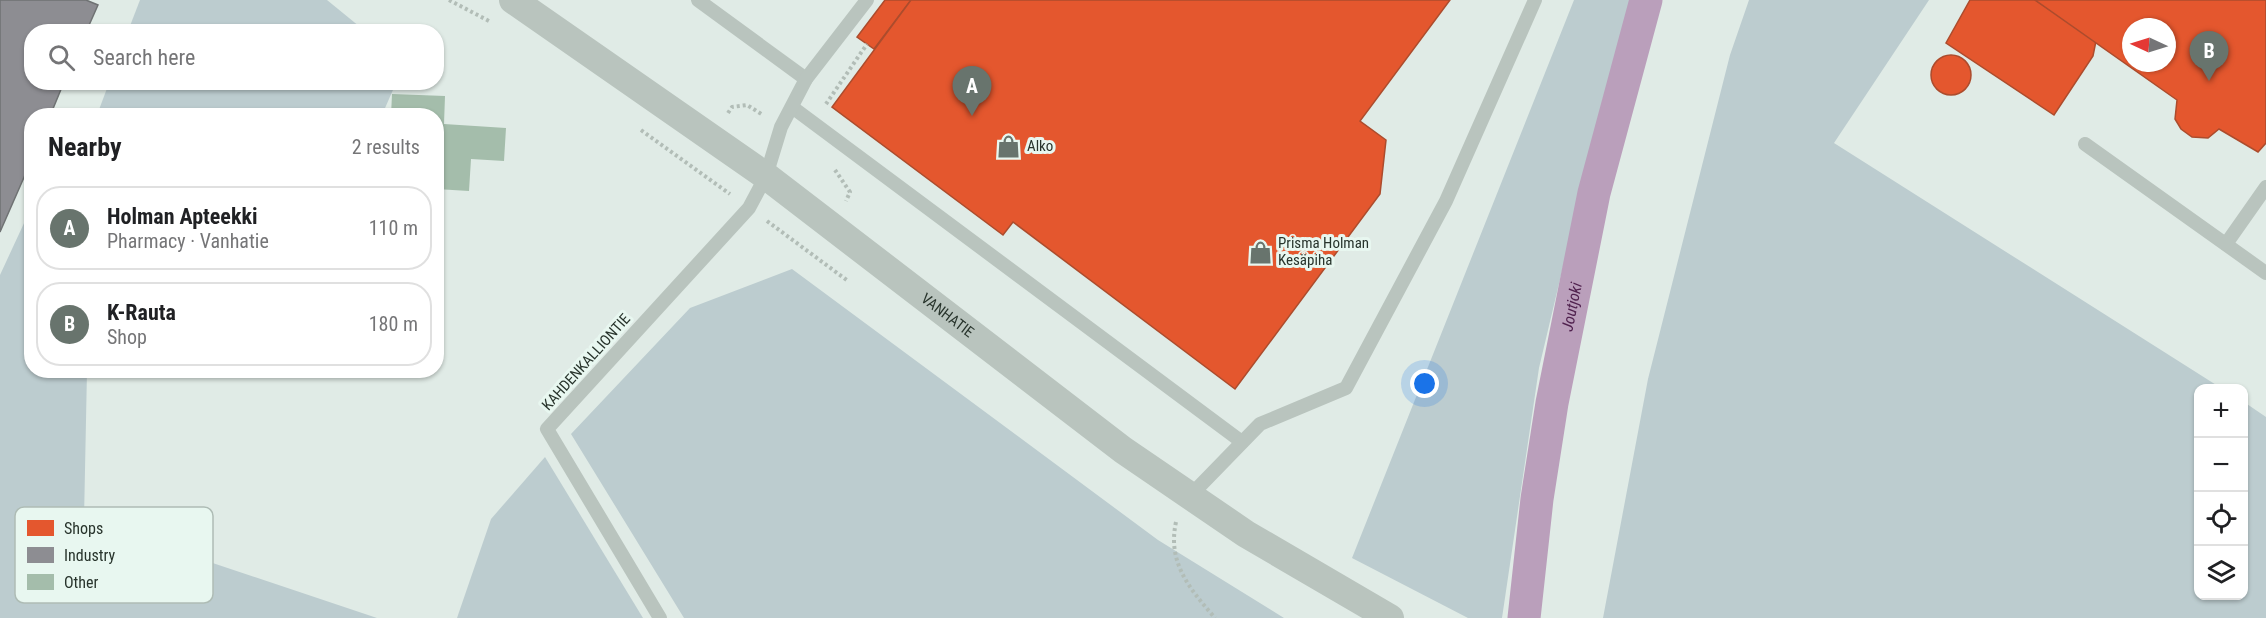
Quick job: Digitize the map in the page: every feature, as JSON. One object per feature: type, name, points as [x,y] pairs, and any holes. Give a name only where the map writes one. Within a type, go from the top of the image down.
[{"type":"street","name":"VANHATIE","points":[[513,0],[766,176],[1123,450],[1246,534],[1390,618]]},
{"type":"lane","points":[[698,0],[806,79]]},
{"type":"lane","points":[[766,176],[782,127],[806,79],[867,0]]},
{"type":"lane","points":[[1191,495],[1260,424],[1346,388],[1446,201],[1535,0]]},
{"type":"lane","points":[[792,107],[1242,441]]},
{"type":"lane","points":[[2085,144],[2266,273]]},
{"type":"lane","name":"KAHDENKALLIONTIE","points":[[660,618],[547,429],[749,208],[766,176]]},
{"type":"lane","points":[[2226,244],[2266,187]]},
{"type":"path","points":[[813,123],[867,44]]},
{"type":"path","points":[[1191,495],[1177,518],[1173,536],[1179,568],[1189,588],[1215,618]]},
{"type":"shaded area","points":[[140,0],[327,0],[356,24],[131,24]]},
{"type":"shaded area","points":[[1574,0],[1633,0],[1603,98],[1539,368],[1502,618],[1468,618],[1352,558]]},
{"type":"shaded area","points":[[1749,0],[1929,0],[1834,143],[2215,384],[2194,384],[2194,600],[2248,600],[2248,405],[2266,417],[2266,618],[1603,618],[1648,379],[1730,55]]},
{"type":"shaded area","points":[[106,90],[393,90],[385,108],[100,108]]},
{"type":"shaded area","points":[[24,223],[24,378],[87,378],[84,507],[15,507],[15,603],[213,603],[213,563],[377,618],[0,618],[0,275]]},
{"type":"shaded area","points":[[792,269],[1158,540],[1284,618],[684,618],[571,434],[690,308]]},
{"type":"shaded area","points":[[545,457],[643,618],[457,618],[491,519]]},
{"type":"building: Shops","points":[[885,0],[911,0],[874,49],[857,37]]},
{"type":"building: Shops","points":[[911,0],[1450,0],[1360,121],[1386,140],[1380,194],[1235,389],[1013,222],[1003,235],[832,107]]},
{"type":"building: Shops","points":[[1970,0],[2035,0],[2096,41],[2093,56],[2054,115],[1946,43]]},
{"type":"building: Shops","points":[[2035,0],[2266,0],[2266,143],[2258,152],[2219,129],[2208,138],[2192,137],[2181,129],[2175,119],[2177,100],[2137,72],[2176,72],[2176,18],[2122,18],[2122,61]]},
{"type":"building: Shops","points":[[1951,55],[1959,56],[1965,61],[1970,67],[1970,83],[1965,89],[1959,94],[1951,95],[1943,94],[1937,89],[1932,83],[1931,75],[1932,67],[1937,61],[1943,56]]},
{"type":"building: Industry","points":[[0,0],[86,0],[98,5],[90,24],[24,24],[24,90],[61,90],[53,108],[24,108],[24,177],[0,232]]},
{"type":"building: Other","points":[[392,94],[445,96],[444,124],[444,108],[391,108]]},
{"type":"building: Other","points":[[444,124],[506,128],[504,161],[471,159],[469,191],[444,189]]},
{"type":"waterway","name":"Joutjoki","points":[[1524,618],[1537,499],[1552,403],[1594,193],[1646,0]]},
{"type":"place","name":"K-Rauta","points":[[2209,81]]},
{"type":"place","name":"Holman Apteekki","points":[[972,116]]},
{"type":"place","name":"Alko","points":[[1009,146]]},
{"type":"place","name":"Prisma Holman Kesäpiha","points":[[1260,252]]}]
